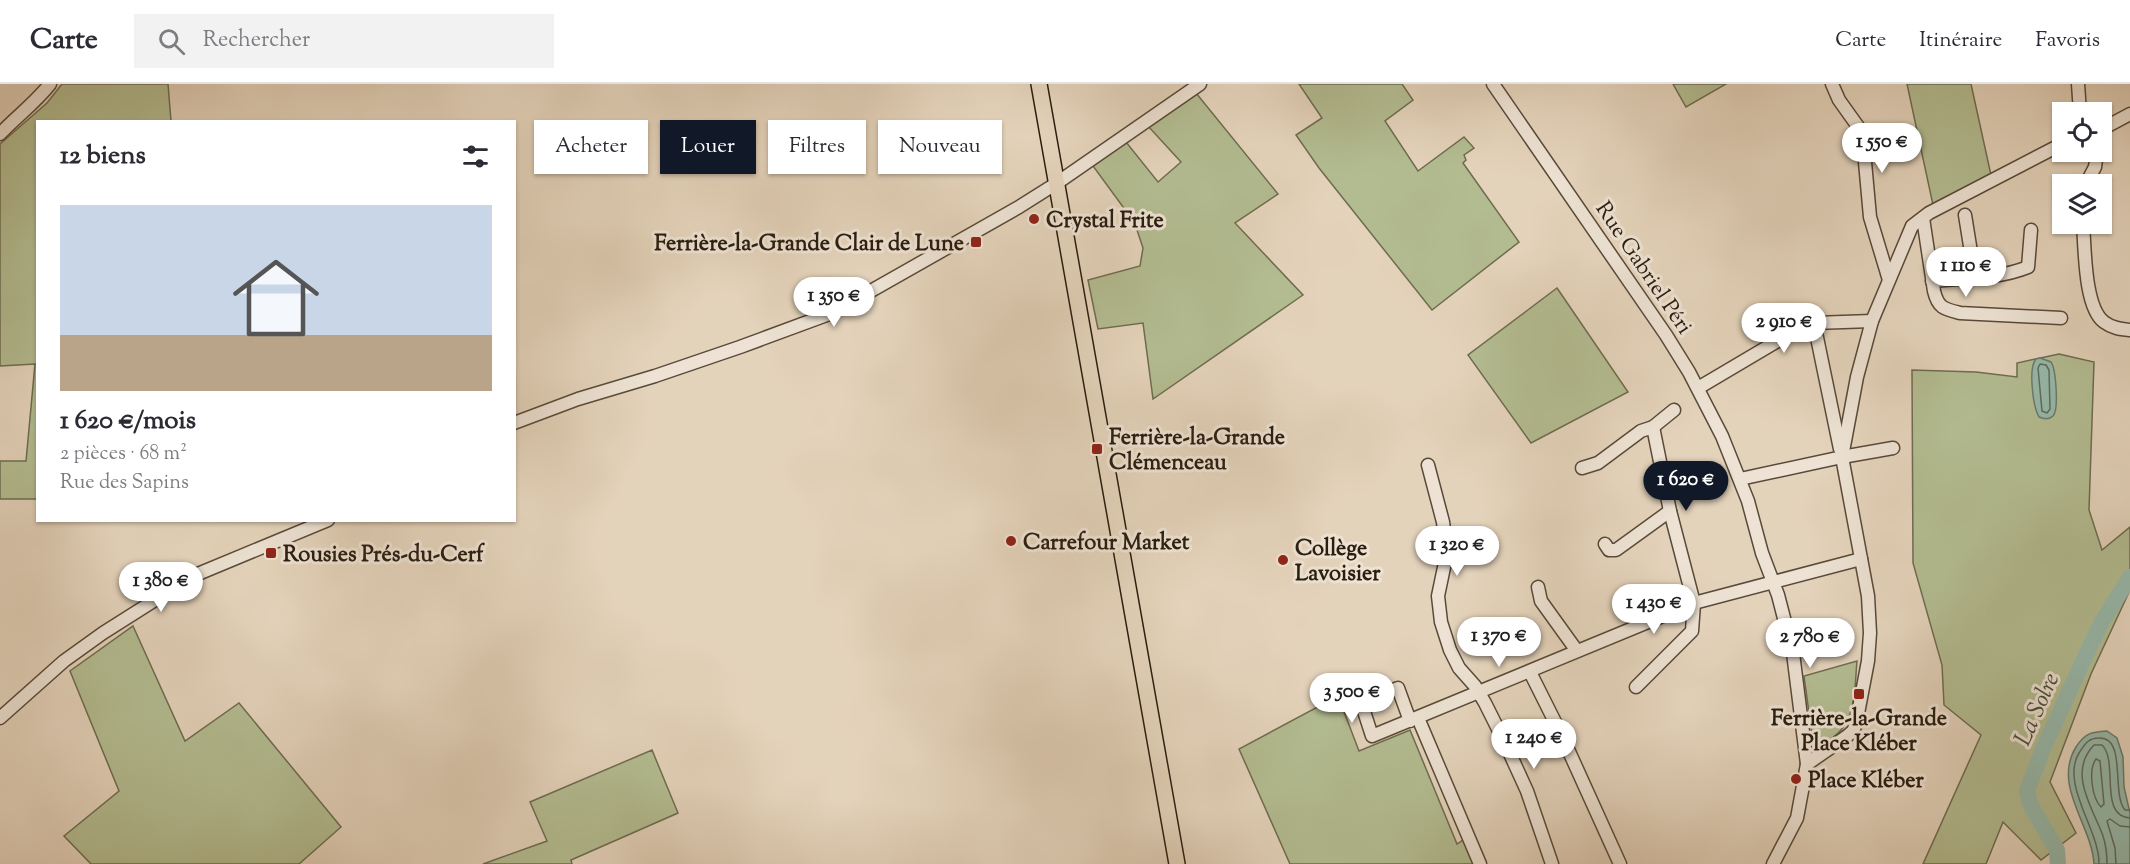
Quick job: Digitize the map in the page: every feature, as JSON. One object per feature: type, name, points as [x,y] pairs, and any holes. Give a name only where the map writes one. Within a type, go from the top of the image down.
[{"type":"main road","points":[[1040,84],[1177,864]]},
{"type":"street","points":[[0,134],[39,98],[50,84]]},
{"type":"street","points":[[516,422],[578,399],[740,347],[832,313],[963,240],[1057,183],[1200,84]]},
{"type":"street","name":"Rue Gabriel Péri","points":[[1493,84],[1624,272],[1689,372],[1722,436],[1740,479],[1793,653],[1808,764],[1797,818],[1773,864]]},
{"type":"street","points":[[1832,84],[1839,100],[1859,128],[1863,140],[1870,217],[1889,280]]},
{"type":"street","points":[[2078,84],[2079,102]]},
{"type":"street","points":[[2112,124],[2130,114]]},
{"type":"street","points":[[1842,456],[1859,368],[1872,321],[1912,226],[2002,174],[2052,149]]},
{"type":"street","points":[[1965,215],[1975,277]]},
{"type":"street","points":[[1923,218],[1937,303],[1945,310],[1960,313],[2061,318]]},
{"type":"street","points":[[1932,281],[2019,271],[2028,267],[2031,230]]},
{"type":"street","points":[[2084,234],[2091,304],[2102,321],[2116,329],[2130,330]]},
{"type":"street","points":[[1698,388],[1803,326],[1814,323],[1872,321]]},
{"type":"street","points":[[1808,764],[1846,737],[1856,724],[1868,661],[1870,633],[1868,596],[1814,323]]},
{"type":"street","points":[[1582,468],[1598,463],[1641,431],[1653,427],[1674,410]]},
{"type":"street","points":[[1636,687],[1692,631],[1694,603],[1670,511],[1653,427]]},
{"type":"street","points":[[1740,479],[1842,456],[1893,448]]},
{"type":"street","points":[[1428,465],[1443,522],[1447,553],[1438,596],[1450,650],[1459,668],[1479,693],[1527,791],[1552,864]]},
{"type":"street","points":[[1605,544],[1610,550],[1616,550],[1670,511]]},
{"type":"street","points":[[0,718],[64,661],[146,604],[193,576],[302,526],[319,522]]},
{"type":"street","points":[[1480,864],[1461,817],[1414,720],[1398,688],[1361,702],[1372,736],[1414,720],[1694,603],[1861,559]]},
{"type":"street","points":[[1538,587],[1541,601],[1577,651]]},
{"type":"street","points":[[1530,672],[1620,864]]},
{"type":"shaded area","points":[[62,84],[168,84],[171,120],[36,120],[36,499],[0,499],[0,461],[26,461],[35,364],[0,366],[0,144],[47,103]]},
{"type":"shaded area","points":[[1299,84],[1402,84],[1413,100],[1385,121],[1418,171],[1464,137],[1474,148],[1464,155],[1466,160],[1463,163],[1519,242],[1432,310],[1319,168],[1296,135],[1322,118]]},
{"type":"shaded area","points":[[1673,84],[1726,84],[1686,107]]},
{"type":"shaded area","points":[[1907,84],[1971,84],[1991,175],[1933,205]]},
{"type":"shaded area","points":[[1196,93],[1278,194],[1235,223],[1303,295],[1153,399],[1143,323],[1098,329],[1088,280],[1140,266],[1143,248],[1130,209],[1126,211],[1093,166],[1126,142],[1158,182],[1181,162],[1147,125]]},
{"type":"shaded area","points":[[1557,288],[1628,392],[1531,443],[1468,355]]},
{"type":"shaded area","points":[[2059,354],[2094,362],[2089,510],[2102,550],[2130,527],[2130,590],[2091,674],[2050,782],[2076,833],[2041,860],[2003,822],[1986,864],[1923,864],[1981,735],[1944,705],[1942,665],[1913,563],[1912,370],[1976,372],[2017,377],[2017,363]]},
{"type":"shaded area","points":[[133,626],[185,741],[239,703],[341,827],[299,864],[91,864],[64,836],[119,791],[70,671]]},
{"type":"shaded area","points":[[1857,661],[1854,699],[1847,722],[1831,739],[1818,745],[1813,742],[1804,676]]},
{"type":"shaded area","points":[[1338,696],[1359,751],[1410,730],[1457,844],[1466,838],[1476,864],[1290,864],[1239,749]]},
{"type":"shaded area","points":[[652,750],[678,813],[571,860],[572,864],[483,864],[547,841],[530,802]]},
{"type":"water","points":[[2036,359],[2051,362],[2055,381],[2055,412],[2048,419],[2039,417],[2033,397],[2032,370]]},
{"type":"water","points":[[2107,731],[2117,738],[2123,757],[2124,787],[2130,813],[2130,864],[2094,864],[2092,849],[2075,806],[2068,776],[2070,762],[2082,739],[2089,734]]},
{"type":"waterway","name":"La Solre","points":[[2058,864],[2057,850],[2030,804],[2027,791],[2043,749],[2090,646],[2130,577]]},
{"type":"place","name":"Crystal Frite","points":[[1034,219]]},
{"type":"place","name":"Ferrière-la-Grande Clair de Lune","points":[[976,242]]},
{"type":"place","name":"Ferrière-la-Grande Clémenceau","points":[[1097,449]]},
{"type":"place","name":"Carrefour Market","points":[[1011,541]]},
{"type":"place","name":"Rousies Prés-du-Cerf","points":[[271,553]]},
{"type":"place","name":"Collège Lavoisier","points":[[1283,560]]},
{"type":"place","name":"Ferrière-la-Grande Place Kléber","points":[[1859,694]]},
{"type":"place","name":"Place Kléber","points":[[1796,779]]}]
